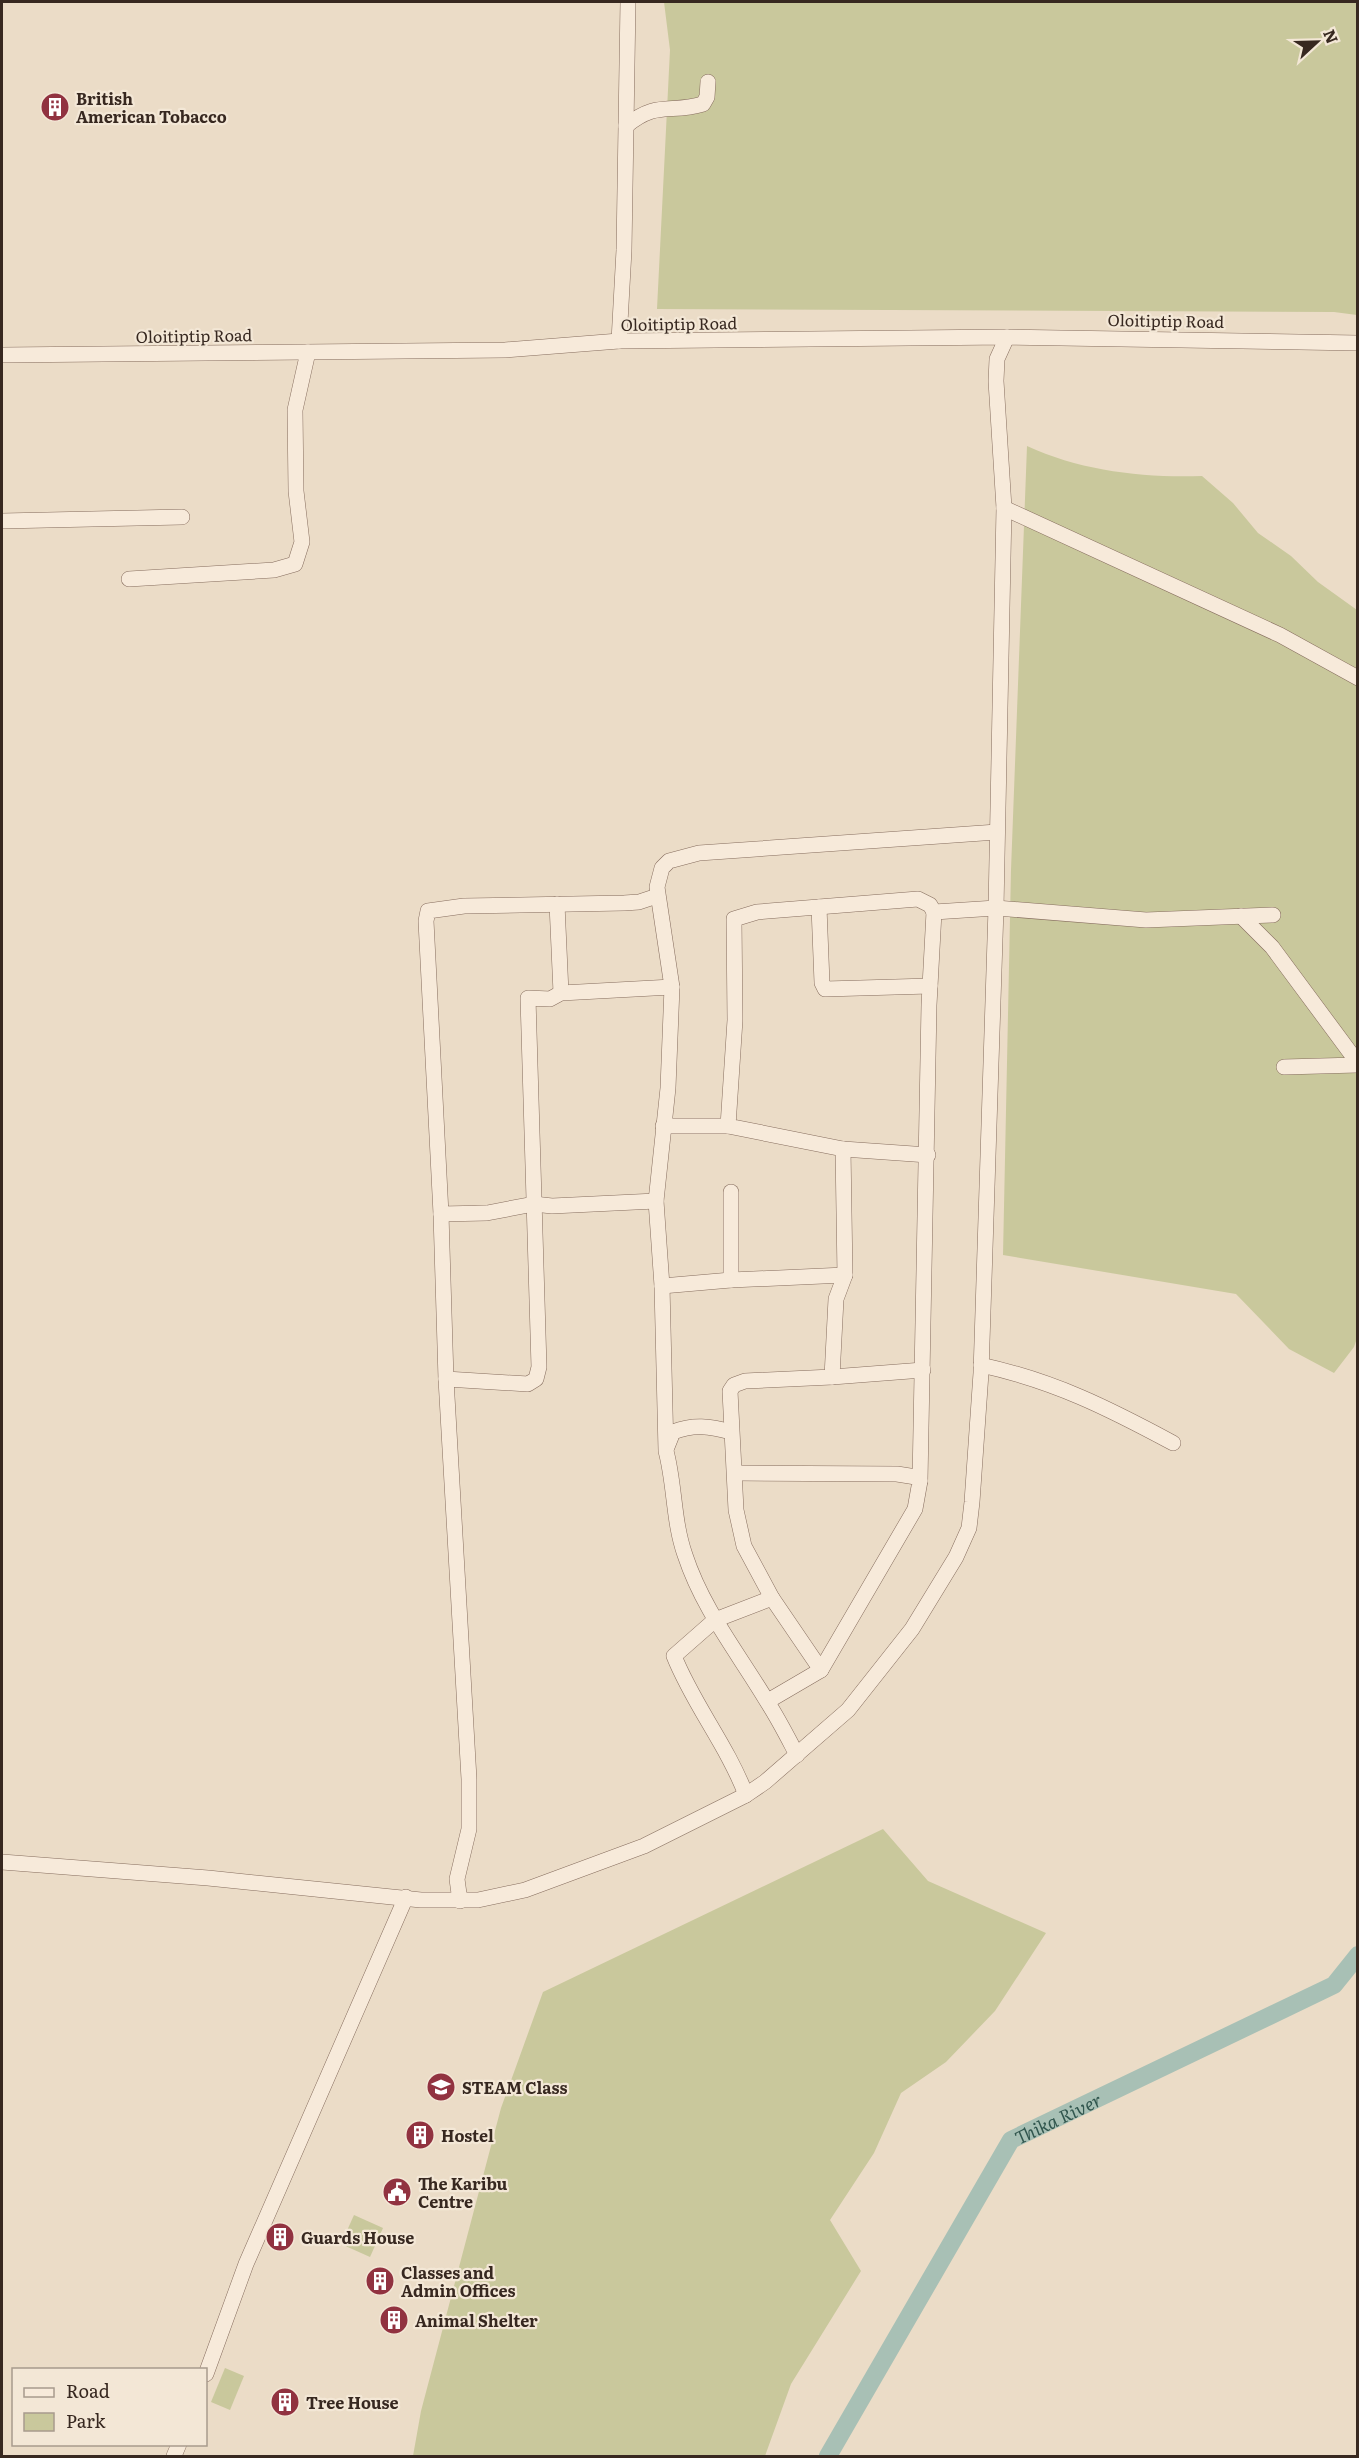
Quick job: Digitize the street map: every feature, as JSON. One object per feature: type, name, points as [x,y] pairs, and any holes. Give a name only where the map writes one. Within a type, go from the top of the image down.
[{"type":"street","points":[[619,341],[624,250],[628,2]]},
{"type":"street","points":[[626,126],[636,118],[655,109],[703,104],[707,97],[708,82]]},
{"type":"street","points":[[2,1862],[460,1901],[500,1896],[551,1881],[644,1846],[746,1795],[797,1755],[848,1710],[912,1629],[956,1557],[969,1527],[981,1365],[996,908],[1004,508],[996,381],[997,359],[1008,337]]},
{"type":"street","name":"Oloitiptip Road","points":[[2,356],[505,350],[619,341],[1008,337],[1333,340],[1358,343]]},
{"type":"street","points":[[129,579],[274,570],[295,564],[303,542],[296,491],[295,410],[308,352]]},
{"type":"street","points":[[1004,508],[1280,635],[1358,678]]},
{"type":"street","points":[[2,521],[182,517]]},
{"type":"street","points":[[797,1755],[768,1701],[715,1620],[685,1556],[674,1510],[671,1472],[666,1451],[662,1286],[656,1201],[668,1088],[672,987],[657,896],[662,868],[678,857],[699,853],[997,832]]},
{"type":"street","points":[[460,1901],[458,1879],[469,1828],[469,1779],[446,1379],[441,1214],[427,941],[428,911],[464,906],[639,902],[657,896]]},
{"type":"street","points":[[728,1126],[735,1020],[734,919],[757,912],[918,899],[926,902],[934,912],[930,986],[920,1481],[915,1509],[821,1670],[768,1701]]},
{"type":"street","points":[[557,904],[561,993]]},
{"type":"street","points":[[819,907],[822,983],[825,989],[930,986]]},
{"type":"street","points":[[934,912],[996,908],[1146,920],[1273,915]]},
{"type":"street","points":[[1241,916],[1272,947],[1357,1065],[1284,1067]]},
{"type":"street","points":[[446,1379],[528,1384],[536,1378],[539,1367],[528,998],[550,999],[561,993],[672,987]]},
{"type":"street","points":[[663,1126],[728,1126],[843,1149],[928,1155]]},
{"type":"street","points":[[832,1377],[836,1299],[845,1275],[843,1149]]},
{"type":"street","points":[[731,1192],[731,1280]]},
{"type":"street","points":[[441,1214],[487,1213],[534,1204],[552,1206],[656,1201]]},
{"type":"street","points":[[662,1286],[731,1280],[845,1275]]},
{"type":"street","points":[[981,1365],[1036,1378],[1079,1394],[1173,1443]]},
{"type":"street","points":[[821,1670],[772,1598],[744,1546],[736,1510],[730,1391],[734,1385],[745,1381],[923,1371]]},
{"type":"street","points":[[666,1451],[671,1435],[684,1428],[697,1426],[731,1432]]},
{"type":"street","points":[[735,1473],[897,1474],[916,1477],[920,1481]]},
{"type":"street","points":[[746,1795],[728,1754],[686,1687],[674,1656],[715,1620],[772,1598]]},
{"type":"street","points":[[207,2371],[246,2264],[406,1897]]},
{"type":"green space","points":[[664,2],[1357,2],[1357,315],[1334,312],[657,309],[670,50]]},
{"type":"green space","points":[[1027,446],[1069,462],[1113,471],[1157,476],[1202,476],[1233,503],[1258,533],[1291,556],[1318,582],[1357,610],[1357,1338],[1354,1347],[1334,1373],[1289,1349],[1236,1294],[1003,1255],[1011,870]]},
{"type":"green space","points":[[883,1829],[928,1881],[1046,1933],[995,2011],[946,2062],[901,2093],[874,2153],[830,2220],[861,2271],[791,2384],[765,2456],[413,2456],[421,2411],[501,2108],[543,1992]]},
{"type":"green space","points":[[354,2215],[383,2228],[370,2257],[341,2244]]},
{"type":"green space","points":[[225,2368],[244,2376],[230,2410],[211,2402]]},
{"type":"waterway","name":"Thika River","points":[[828,2456],[1011,2140],[1334,1985],[1358,1955]]},
{"type":"place","name":"British American Tobacco","points":[[55,107]]},
{"type":"place","name":"STEAM Class","points":[[441,2087]]},
{"type":"place","name":"Hostel","points":[[420,2135]]},
{"type":"place","name":"The Karibu Centre","points":[[397,2192]]},
{"type":"place","name":"Guards House","points":[[280,2237]]},
{"type":"place","name":"Classes and Admin Offices","points":[[380,2281]]},
{"type":"place","name":"Animal Shelter","points":[[394,2320]]},
{"type":"place","name":"Tree House","points":[[285,2402]]}]
